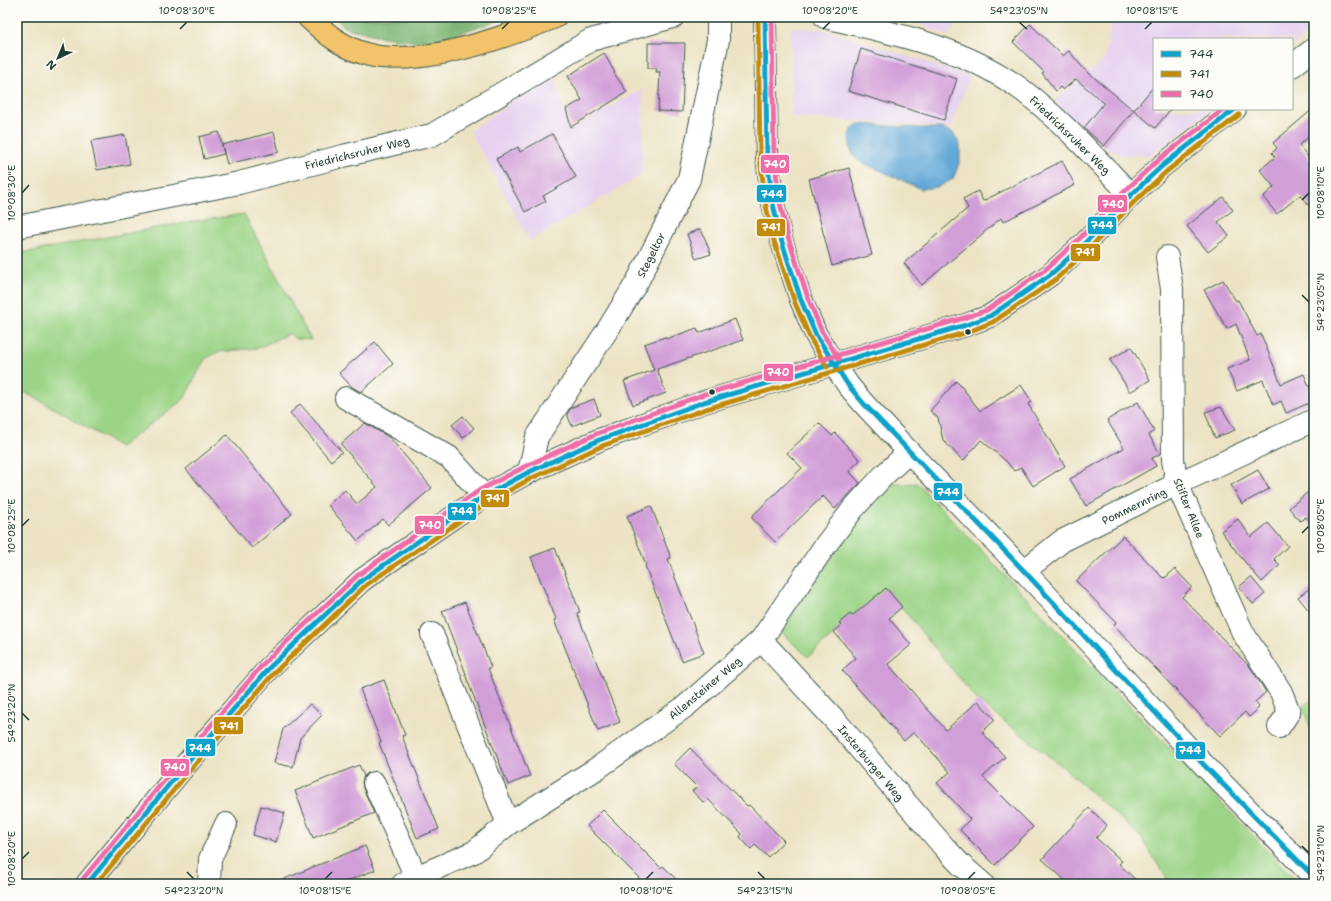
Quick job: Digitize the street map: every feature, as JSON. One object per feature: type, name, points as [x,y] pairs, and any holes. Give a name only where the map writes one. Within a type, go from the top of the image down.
[{"type":"highway","points":[[308,17],[327,35],[348,47],[366,54],[384,58],[407,58],[467,47],[555,17]]},
{"type":"street","name":"Friedrichsruher Weg","points":[[17,227],[239,183],[432,135],[591,40],[673,17]]},
{"type":"street","name":"Stegeltor","points":[[529,472],[537,437],[637,282],[689,179],[718,40],[718,17]]},
{"type":"street","points":[[765,17],[767,158],[772,204],[781,239],[801,300],[816,335],[833,363],[864,404],[1024,571],[1204,765],[1314,877]]},
{"type":"street","name":"Friedrichsruher Weg","points":[[825,17],[945,49],[982,65],[1022,89],[1047,110],[1131,195]]},
{"type":"street","points":[[1293,65],[1314,49]]},
{"type":"street","points":[[87,884],[182,769],[269,668],[362,580],[484,496],[529,472],[599,440],[704,402],[966,325],[990,316],[1050,275],[1083,245],[1131,195],[1162,166],[1235,110]]},
{"type":"street","name":"Stifter Allee","points":[[1167,257],[1172,289],[1173,460],[1177,484],[1243,633],[1280,692],[1289,712],[1280,727]]},
{"type":"street","points":[[346,398],[450,457],[484,496]]},
{"type":"street","name":"Pommernring","points":[[1024,571],[1062,541],[1177,484],[1314,420]]},
{"type":"street","name":"Allensteiner Weg","points":[[409,880],[474,852],[508,824],[596,769],[686,706],[760,640],[824,547],[853,509],[884,475],[909,452]]},
{"type":"street","points":[[432,634],[508,824]]},
{"type":"street","name":"Insterburger Weg","points":[[760,640],[834,719],[944,848],[983,884]]},
{"type":"street","points":[[374,783],[409,880]]},
{"type":"street","points":[[209,884],[210,859],[226,824]]},
{"type":"shaded area","points":[[892,17],[963,17],[947,36],[923,25]]},
{"type":"shaded area","points":[[1113,17],[1314,17],[1314,29],[1293,45],[1293,38],[1153,38],[1153,110],[1209,110],[1151,155],[1121,155],[1104,146],[1083,129],[1054,101],[1105,59]]},
{"type":"shaded area","points":[[791,27],[825,30],[970,76],[950,127],[791,117]]},
{"type":"shaded area","points":[[552,73],[570,129],[643,89],[642,175],[530,241],[470,131]]},
{"type":"green space","points":[[334,17],[511,17],[425,43],[384,37],[345,28]]},
{"type":"green space","points":[[244,214],[311,340],[295,339],[290,333],[258,348],[218,352],[205,359],[184,399],[120,447],[17,388],[17,254],[177,224]]},
{"type":"green space","points":[[917,483],[1299,884],[1170,884],[1141,837],[1063,767],[978,701],[886,588],[808,657],[781,632],[844,539],[893,484]]},
{"type":"green space","points":[[1314,698],[1314,736],[1302,707]]},
{"type":"water","points":[[858,124],[941,128],[953,133],[960,144],[960,161],[953,179],[938,187],[921,189],[857,160],[851,151],[849,137],[853,128]]},
{"type":"building","points":[[1030,24],[1063,56],[1069,51],[1084,69],[1132,109],[1135,109],[1153,87],[1153,110],[1170,110],[1155,128],[1134,110],[1104,146],[1084,128],[1104,103],[1076,79],[1063,90],[1060,87],[1056,91],[1042,73],[1044,72],[1013,42]]},
{"type":"building","points":[[648,43],[685,43],[682,112],[658,111],[660,72],[656,72],[657,68],[648,68]]},
{"type":"building","points":[[861,49],[957,79],[944,120],[848,91]]},
{"type":"building","points":[[604,53],[614,73],[627,92],[571,127],[566,109],[582,100],[568,76]]},
{"type":"building","points":[[1314,108],[1314,132],[1299,145],[1314,165],[1314,212],[1300,195],[1277,214],[1263,197],[1274,187],[1260,170],[1275,157],[1272,153],[1277,148],[1273,143]]},
{"type":"building","points":[[219,132],[224,154],[204,159],[199,137]]},
{"type":"building","points":[[274,132],[279,152],[227,164],[222,145]]},
{"type":"building","points":[[552,134],[576,177],[543,196],[546,201],[525,212],[496,159],[518,147],[520,152]]},
{"type":"building","points":[[125,135],[130,164],[97,170],[91,141]]},
{"type":"building","points":[[1062,161],[1075,185],[1003,222],[1001,218],[922,285],[904,263],[968,208],[963,199],[978,191],[983,201]]},
{"type":"building","points":[[849,168],[872,255],[832,266],[809,179]]},
{"type":"building","points":[[1223,197],[1233,210],[1218,222],[1229,236],[1208,252],[1187,226]]},
{"type":"building","points":[[701,229],[711,254],[696,259],[687,234]]},
{"type":"building","points":[[1223,280],[1236,301],[1238,300],[1257,336],[1261,334],[1281,384],[1304,374],[1314,401],[1286,413],[1281,401],[1273,405],[1263,380],[1237,391],[1227,369],[1250,360],[1236,324],[1227,329],[1204,290]]},
{"type":"building","points":[[735,319],[743,340],[657,369],[666,393],[633,405],[624,381],[654,370],[644,344],[665,337],[666,339],[697,328],[699,333]]},
{"type":"building","points":[[375,342],[393,364],[361,392],[352,387],[339,373]]},
{"type":"building","points":[[1131,347],[1150,380],[1130,392],[1110,360]]},
{"type":"building","points":[[956,381],[980,411],[1021,385],[1032,402],[1028,404],[1065,466],[1033,486],[1021,467],[1014,471],[1007,462],[981,440],[963,461],[943,440],[938,418],[930,411]]},
{"type":"building","points":[[594,399],[600,415],[572,426],[567,414],[572,407]]},
{"type":"building","points":[[1138,402],[1154,431],[1149,435],[1160,454],[1152,458],[1156,466],[1086,506],[1070,479],[1124,448],[1107,420]]},
{"type":"building","points":[[300,404],[342,452],[331,461],[290,413]]},
{"type":"building","points":[[1221,407],[1235,430],[1215,438],[1205,412]]},
{"type":"building","points":[[463,416],[474,428],[463,438],[452,425]]},
{"type":"building","points":[[365,423],[390,438],[432,488],[388,525],[383,519],[358,541],[328,505],[345,490],[357,504],[377,487],[341,444]]},
{"type":"building","points":[[819,423],[832,436],[835,433],[860,460],[849,471],[860,483],[835,509],[823,496],[775,542],[751,517],[802,468],[787,453]]},
{"type":"building","points":[[227,435],[292,514],[252,548],[186,469]]},
{"type":"building","points":[[1258,470],[1269,489],[1242,504],[1231,485]]},
{"type":"building","points":[[1314,487],[1314,527],[1306,517],[1300,521],[1289,508]]},
{"type":"building","points":[[651,506],[671,558],[668,559],[704,653],[682,661],[627,516]]},
{"type":"building","points":[[1238,519],[1251,537],[1268,523],[1288,546],[1274,559],[1280,565],[1262,582],[1221,531]]},
{"type":"building","points":[[1123,536],[1163,578],[1175,569],[1192,587],[1182,597],[1251,668],[1266,692],[1255,702],[1259,707],[1255,712],[1249,717],[1245,712],[1220,736],[1114,625],[1116,622],[1076,581]]},
{"type":"building","points":[[555,548],[580,612],[577,613],[620,722],[598,731],[531,557]]},
{"type":"building","points":[[1251,577],[1265,594],[1253,604],[1239,587]]},
{"type":"building","points":[[1314,585],[1314,617],[1298,597]]},
{"type":"building","points":[[886,588],[902,607],[889,618],[911,645],[888,664],[946,730],[978,701],[995,720],[982,732],[1005,757],[983,777],[1033,827],[995,865],[960,830],[970,819],[937,783],[950,772],[914,732],[904,741],[842,670],[856,658],[834,632],[842,625],[839,623],[850,614],[852,616]]},
{"type":"building","points":[[465,602],[491,667],[488,668],[530,776],[508,785],[442,611]]},
{"type":"building","points":[[384,680],[405,735],[402,736],[439,829],[417,838],[379,743],[381,742],[360,689]]},
{"type":"building","points":[[310,704],[322,715],[300,738],[293,767],[274,763],[283,729]]},
{"type":"building","points":[[690,748],[784,841],[768,857],[755,845],[751,849],[740,837],[742,834],[708,799],[704,803],[692,791],[697,787],[674,764]]},
{"type":"building","points":[[359,765],[364,776],[362,782],[363,788],[374,813],[313,838],[295,791]]},
{"type":"building","points":[[261,806],[285,813],[276,842],[253,835]]},
{"type":"building","points":[[1089,808],[1107,825],[1096,838],[1122,861],[1119,864],[1140,884],[1069,884],[1042,859]]},
{"type":"building","points":[[603,810],[661,868],[663,866],[681,884],[645,884],[587,826]]},
{"type":"building","points":[[365,846],[375,870],[340,884],[272,884]]},
{"type":"transit line","name":"741","points":[[758,17],[760,158],[766,206],[774,241],[795,303],[810,338],[827,367]]},
{"type":"transit line","name":"744","points":[[765,17],[767,158],[773,204],[781,239],[801,300],[816,335],[848,385],[864,404],[1024,571],[1204,765],[1314,877]]},
{"type":"transit line","name":"740","points":[[772,17],[774,157],[780,203],[788,237],[808,298],[822,332],[839,359]]},
{"type":"transit line","name":"740","points":[[82,880],[264,663],[358,575],[480,490],[526,466],[596,434],[702,395],[987,310],[1046,269],[1078,240],[1126,190],[1157,161],[1223,110]]},
{"type":"transit line","name":"744","points":[[87,884],[182,769],[269,668],[362,580],[484,496],[529,472],[599,440],[704,402],[966,325],[990,316],[1050,275],[1083,245],[1131,195],[1162,166],[1234,110]]},
{"type":"transit line","name":"741","points":[[96,884],[187,774],[274,673],[366,585],[488,502],[532,478],[602,446],[706,409],[968,332],[993,322],[1055,280],[1088,250],[1136,200],[1167,171],[1239,115]]}]
